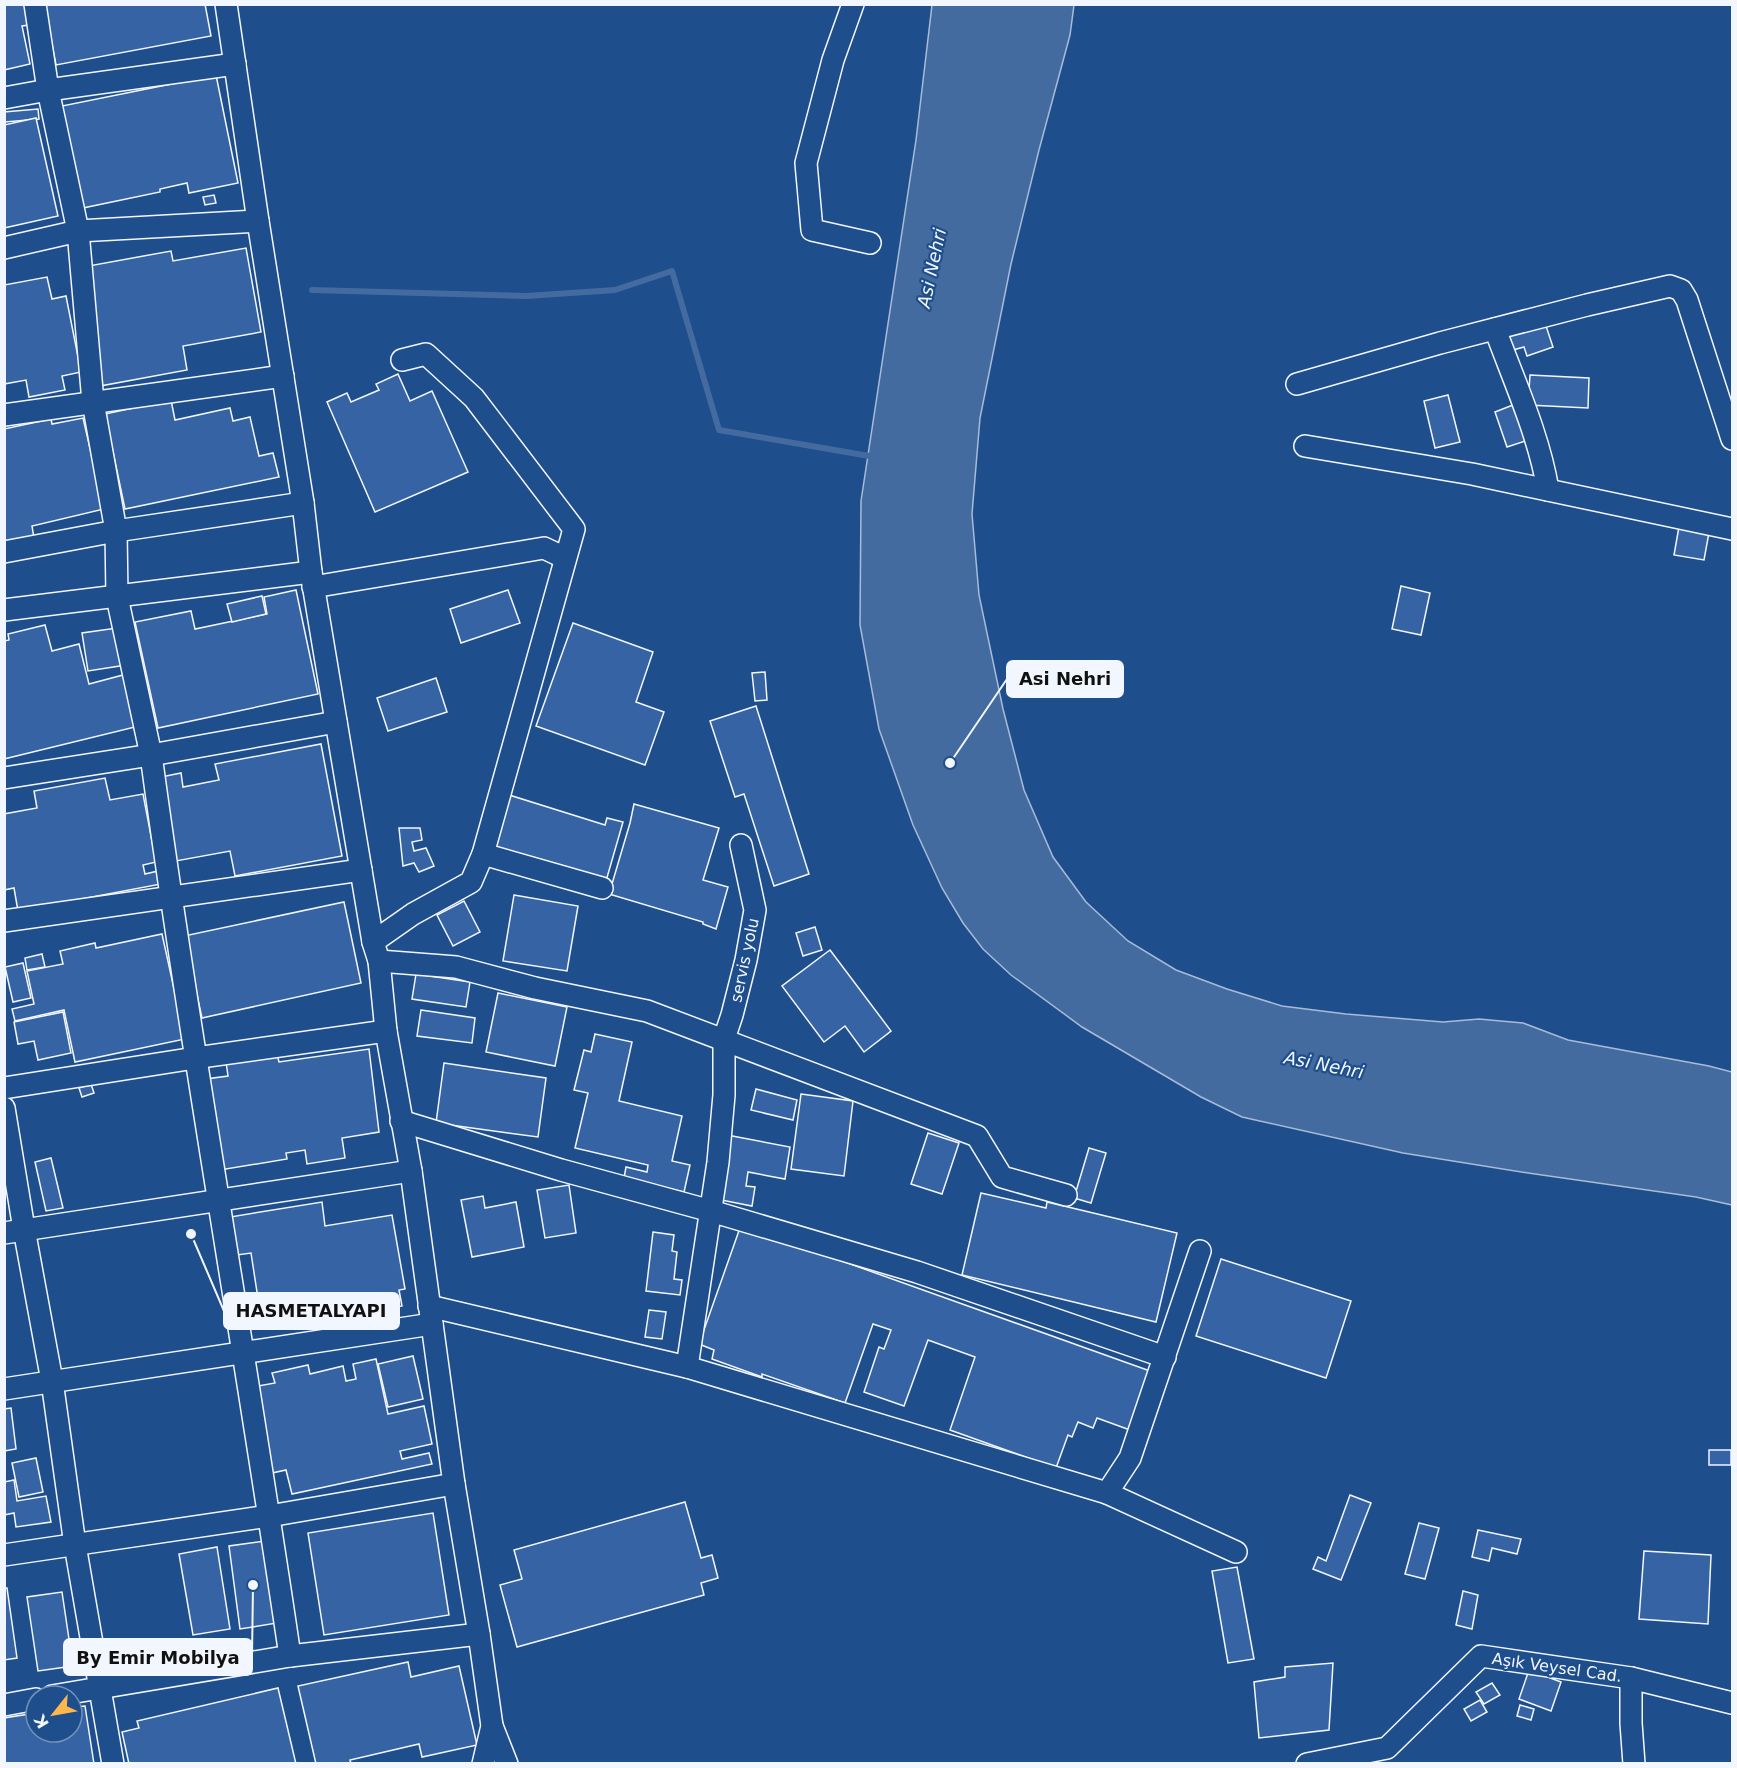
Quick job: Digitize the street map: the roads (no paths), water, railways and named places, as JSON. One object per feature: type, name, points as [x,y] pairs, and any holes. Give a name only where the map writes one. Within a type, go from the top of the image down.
[{"type":"street","points":[[35,4],[48,90],[78,231],[93,402],[116,531],[117,597],[151,755],[170,897],[290,1656]]},
{"type":"street","points":[[226,4],[303,503],[312,579],[411,1171],[454,1484],[492,1726],[507,1764]]},
{"type":"street","points":[[853,4],[833,60],[806,163],[812,230],[870,243]]},
{"type":"street","points":[[4,98],[235,64]]},
{"type":"street","points":[[4,248],[78,231],[258,221]]},
{"type":"street","points":[[1297,384],[1495,329],[1664,286],[1675,287],[1681,290],[1688,300],[1732,439]]},
{"type":"street","points":[[1495,329],[1532,431],[1545,471],[1548,490]]},
{"type":"street","points":[[376,952],[413,914],[471,882],[483,854],[574,529],[474,398],[426,354],[402,360]]},
{"type":"street","points":[[4,416],[283,376]]},
{"type":"street","points":[[1305,446],[1472,474],[1732,529]]},
{"type":"street","points":[[4,552],[116,531],[303,503]]},
{"type":"street","points":[[4,610],[312,579],[544,548],[565,558]]},
{"type":"street","points":[[4,778],[336,722]]},
{"type":"street","name":"servis yolu","points":[[687,1367],[711,1211],[724,1095],[724,1039],[746,960],[755,910],[741,845]]},
{"type":"street","points":[[483,854],[602,888]]},
{"type":"street","points":[[4,921],[362,870]]},
{"type":"street","points":[[376,952],[456,967],[535,988],[647,1011],[977,1136],[1002,1177],[1066,1195]]},
{"type":"street","points":[[4,1088],[386,1031]]},
{"type":"street","points":[[4,1108],[14,1231],[52,1382],[75,1545],[113,1764]]},
{"type":"street","points":[[401,1121],[561,1170],[711,1211],[917,1272],[1165,1357]]},
{"type":"street","points":[[14,1231],[411,1171]]},
{"type":"street","points":[[1107,1493],[1130,1458],[1200,1251]]},
{"type":"street","points":[[4,1389],[242,1354],[430,1315],[687,1367],[1107,1493],[1236,1552]]},
{"type":"street","points":[[4,1556],[269,1516],[454,1484]]},
{"type":"street","points":[[84,1690],[290,1656],[479,1634]]},
{"type":"street","name":"Aşık Veysel Cad.","points":[[1306,1764],[1389,1756],[1481,1656],[1631,1678]]},
{"type":"street","points":[[1634,1764],[1631,1678],[1732,1703]]},
{"type":"street","points":[[4,1705],[24,1701]]},
{"type":"street","points":[[483,1764],[492,1726]]},
{"type":"water","points":[[932,5],[1074,5],[1070,35],[1011,264],[980,418],[972,514],[979,595],[1003,709],[1024,790],[1053,857],[1086,902],[1128,941],[1176,970],[1227,989],[1282,1006],[1346,1014],[1443,1022],[1479,1019],[1523,1023],[1568,1040],[1732,1072],[1732,1205],[1696,1197],[1403,1153],[1242,1117],[1201,1097],[1082,1027],[1011,975],[983,949],[963,923],[942,888],[913,825],[879,729],[860,625],[861,501],[916,140]]},
{"type":"waterway","points":[[312,290],[527,296],[615,290],[672,271],[719,430],[875,457]]},
{"type":"place","name":"Asi Nehri","points":[[950,763]]},
{"type":"place","name":"HASMETALYAPI","points":[[191,1234]]},
{"type":"place","name":"By Emir Mobilya","points":[[253,1585]]}]
